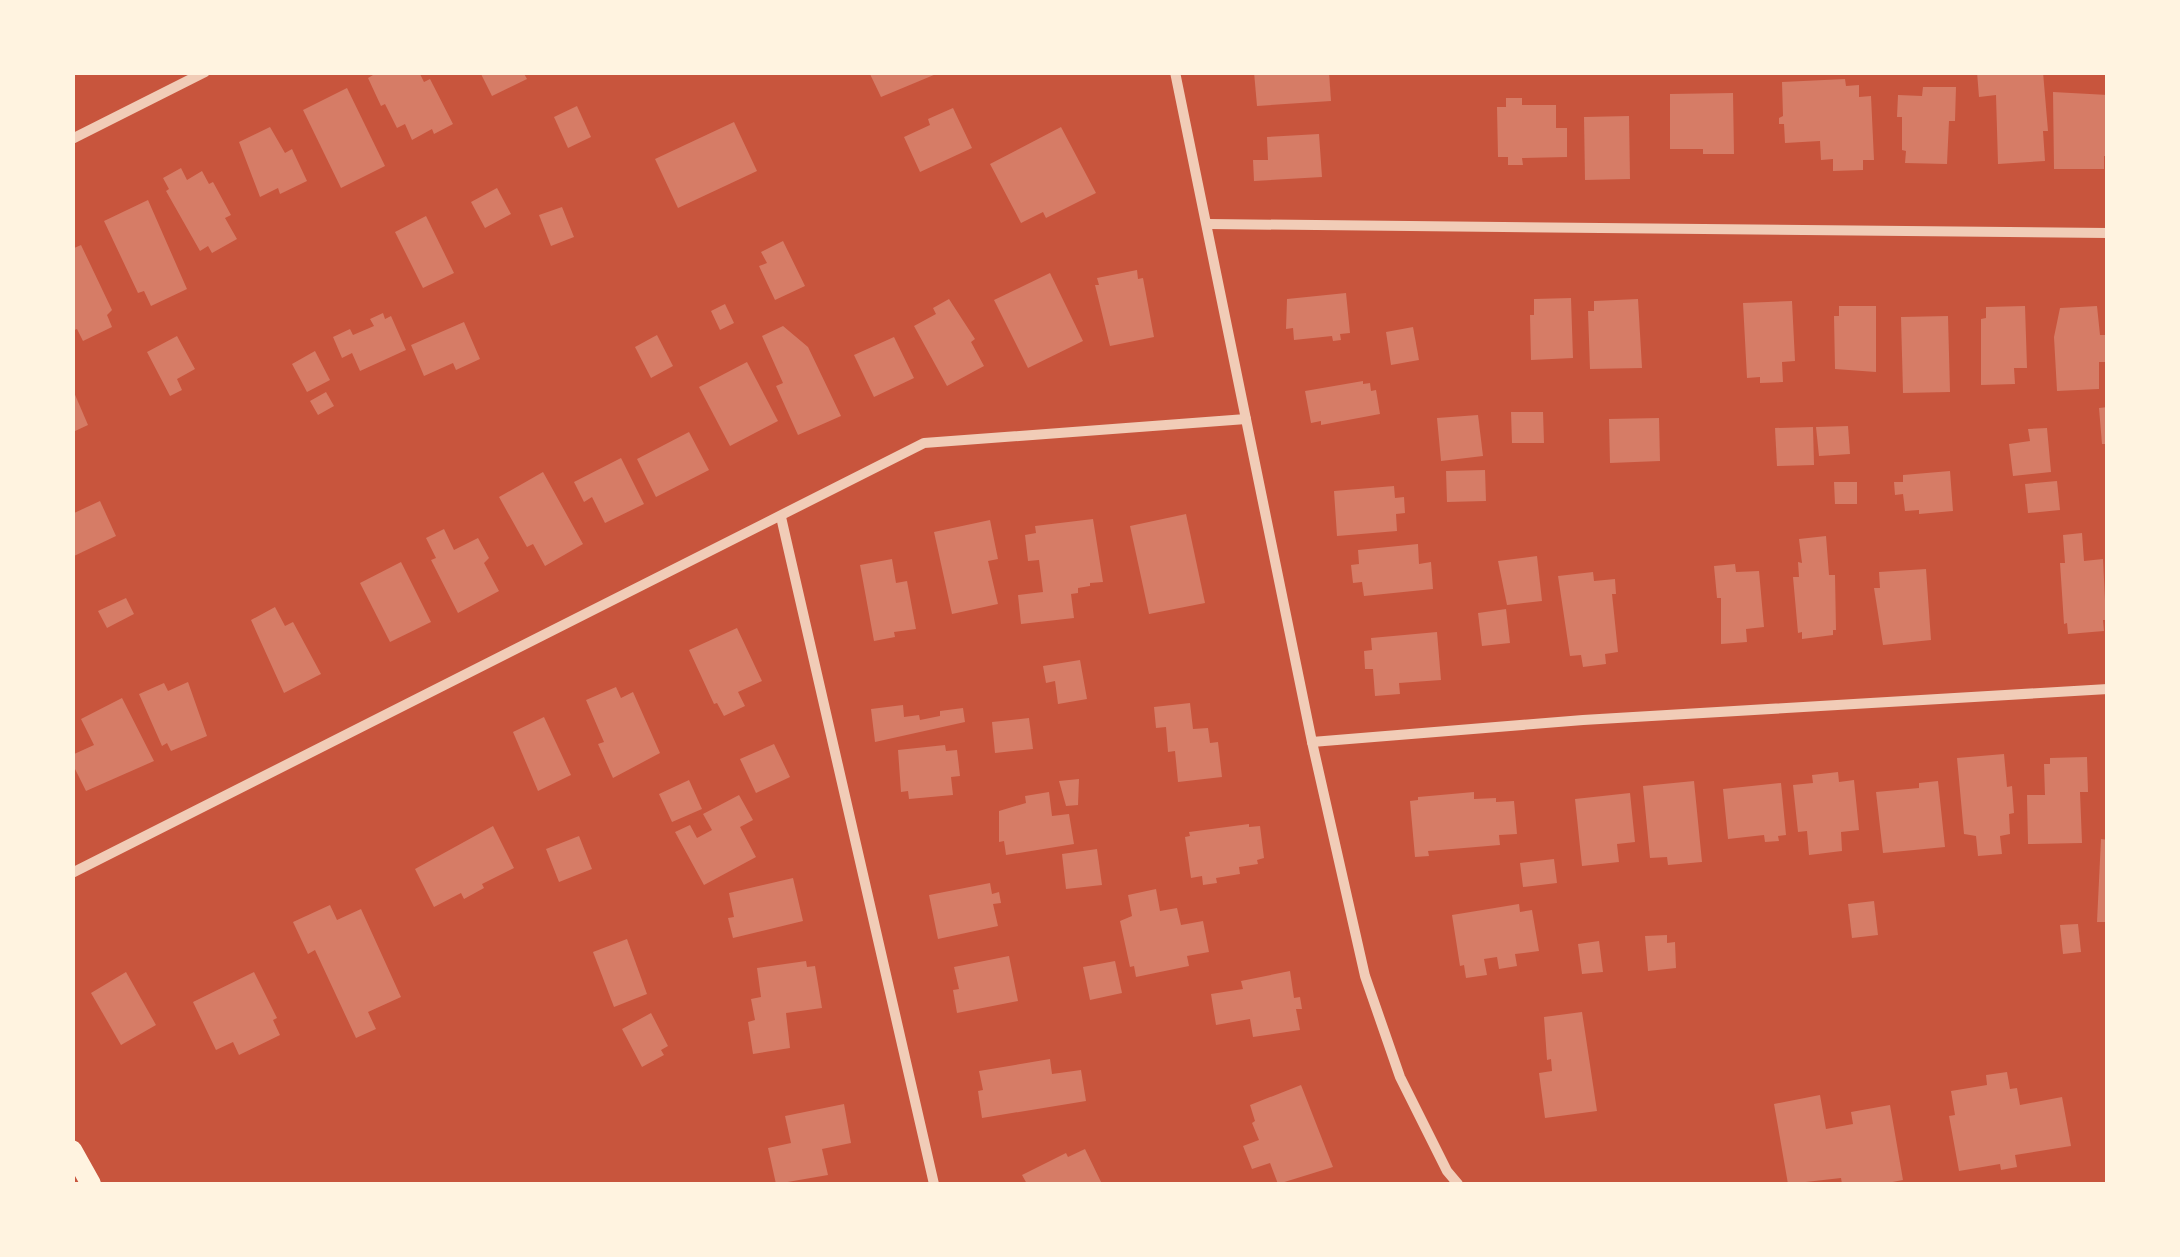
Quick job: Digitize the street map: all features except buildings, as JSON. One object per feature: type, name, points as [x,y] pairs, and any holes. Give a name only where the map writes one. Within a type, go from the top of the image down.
[{"type":"main road","points":[[72,1150],[91,1184]]},
{"type":"street","points":[[72,139],[205,72]]},
{"type":"street","points":[[1174,72],[1364,976],[1400,1077],[1447,1172],[1458,1184]]},
{"type":"street","points":[[1208,224],[2108,233]]},
{"type":"street","points":[[72,873],[924,443],[1246,419]]},
{"type":"street","points":[[781,518],[934,1184]]},
{"type":"street","points":[[1312,742],[1583,720],[2108,689]]}]
